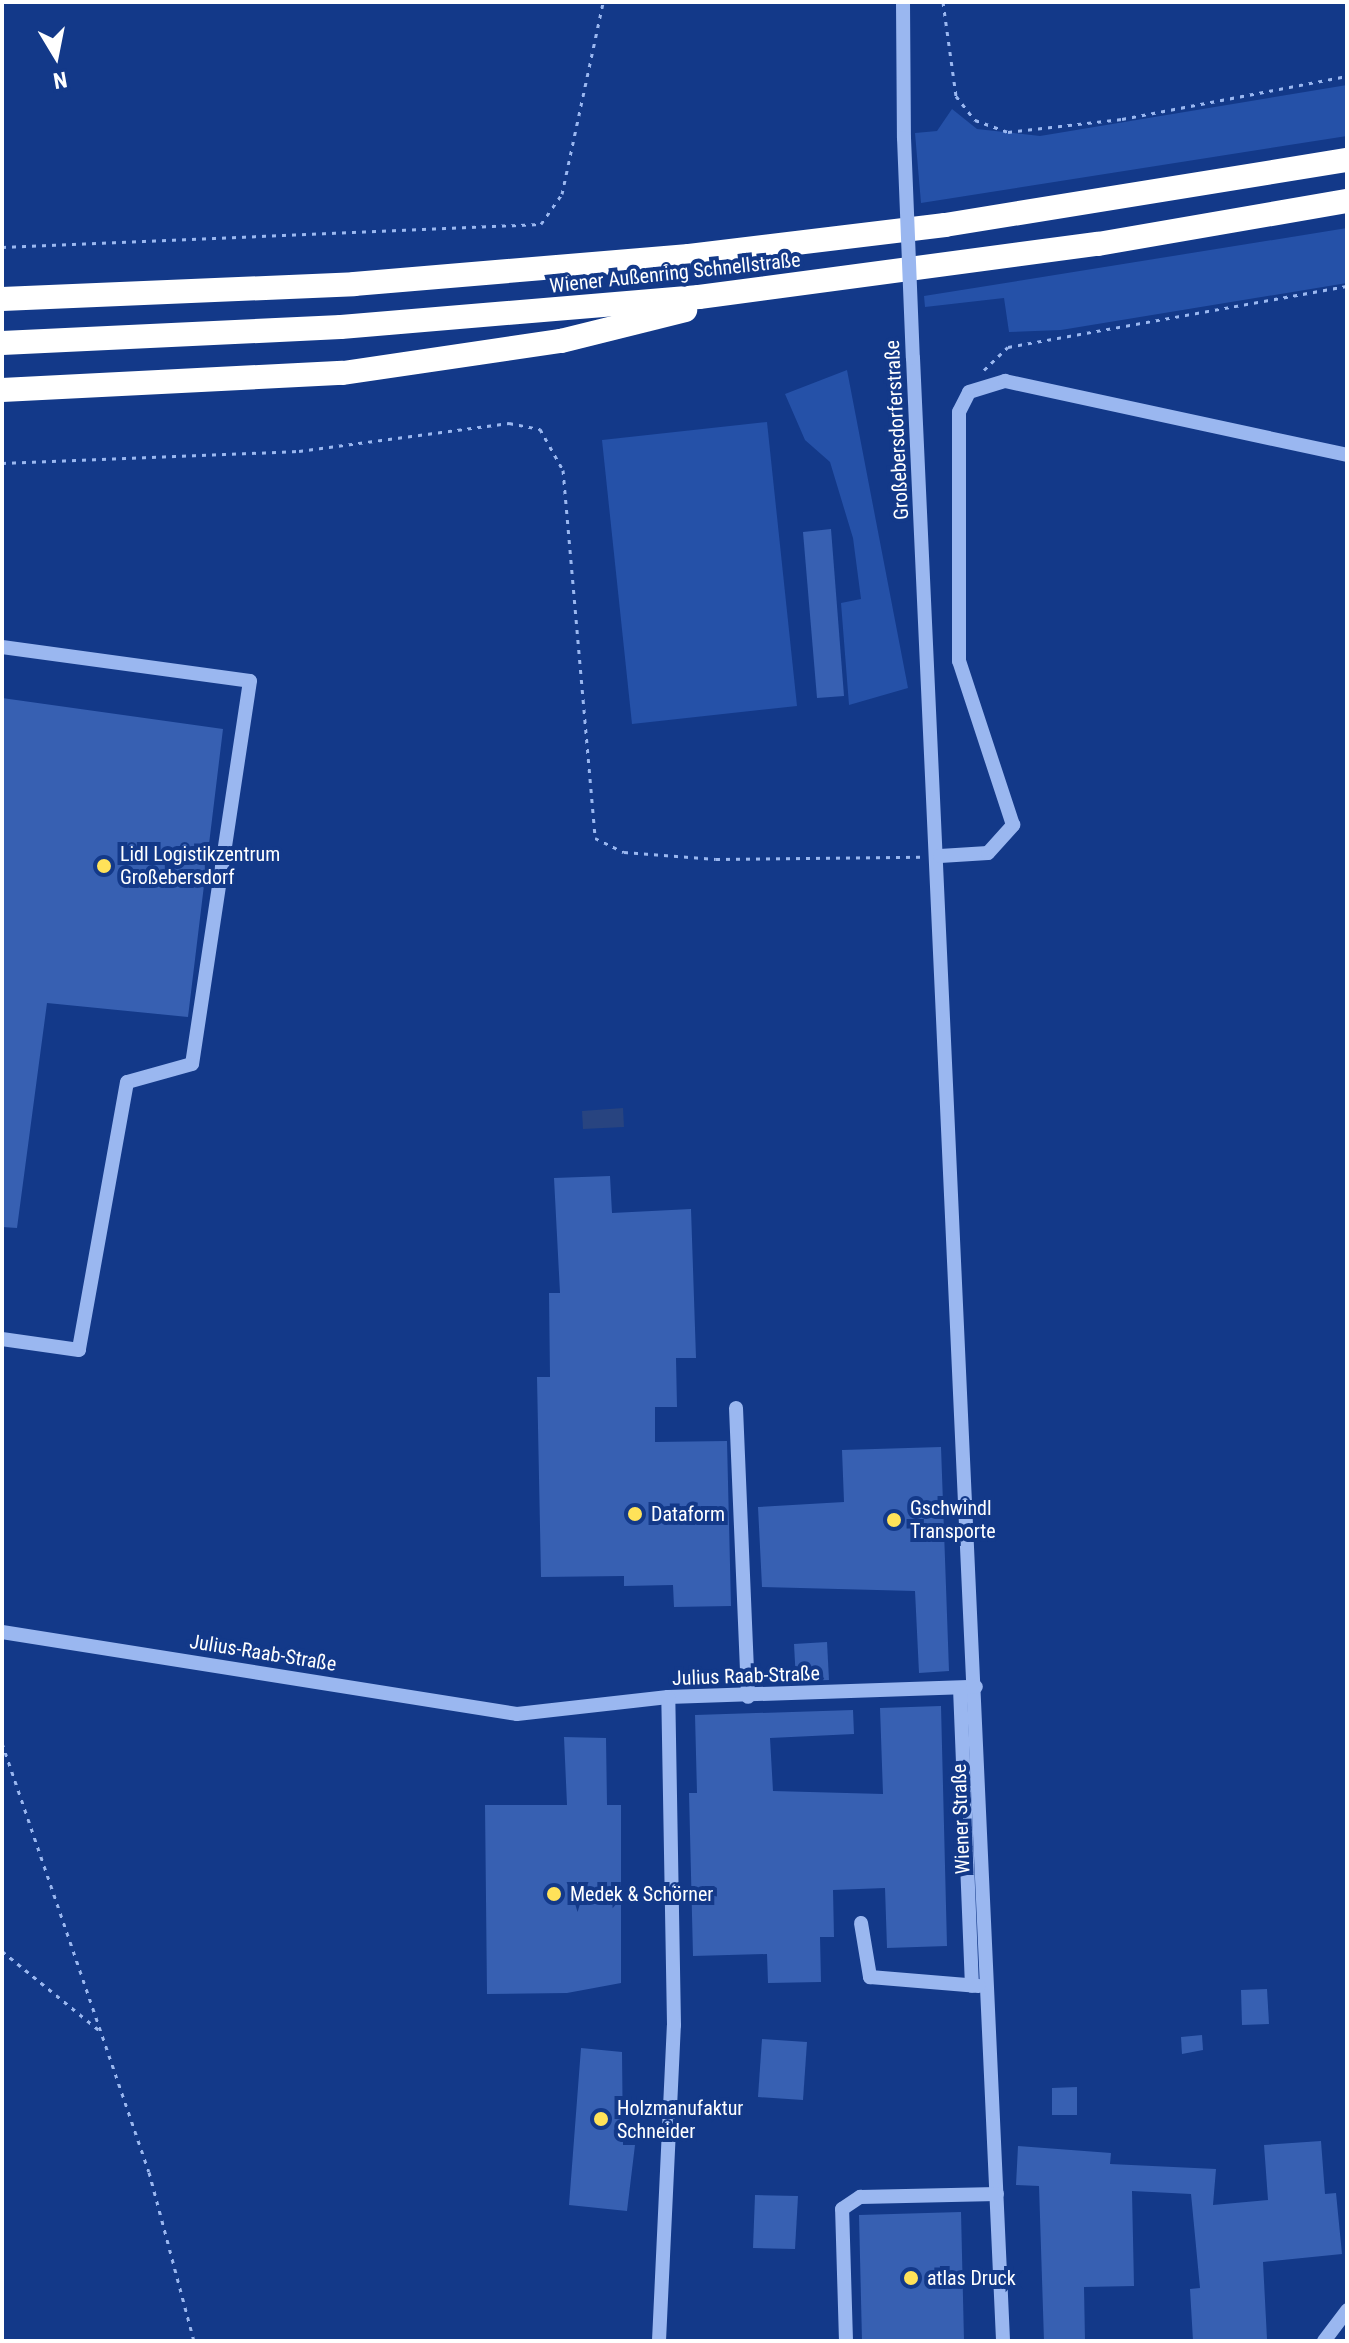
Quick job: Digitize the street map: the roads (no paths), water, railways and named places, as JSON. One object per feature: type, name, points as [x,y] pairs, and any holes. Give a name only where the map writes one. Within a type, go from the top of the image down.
[{"type":"highway","name":"Wiener Außenring Schnellstraße","points":[[2,299],[354,284],[705,255],[1051,210],[1347,160]]},
{"type":"highway","name":"Wiener Außenring Schnellstraße","points":[[2,343],[341,327],[768,288],[1347,201]]},
{"type":"highway","points":[[2,390],[220,383],[429,362],[591,335],[768,288]]},
{"type":"highway","points":[[2,290],[44,298]]},
{"type":"street","name":"Großebersdorferstraße","points":[[903,2],[904,138],[913,358],[960,1295]]},
{"type":"street","points":[[940,856],[988,853],[1013,825],[959,661],[959,412],[980,385],[1005,381],[1202,418],[1347,455]]},
{"type":"street","points":[[2,647],[250,681],[192,1064],[127,1082],[79,1350],[2,1339]]},
{"type":"street","name":"Wiener Straße","points":[[960,1295],[1003,2341]]},
{"type":"street","points":[[736,1408],[748,1697]]},
{"type":"street","name":"Julius-Raab-Straße","points":[[2,1632],[517,1714]]},
{"type":"street","name":"Julius Raab-Straße","points":[[517,1714],[668,1697],[748,1697],[976,1687]]},
{"type":"street","points":[[960,1688],[972,1986]]},
{"type":"street","points":[[659,2341],[674,2025],[668,1697]]},
{"type":"street","points":[[861,1923],[870,1977],[988,1986]]},
{"type":"street","points":[[846,2341],[842,2209],[860,2197],[997,2194]]},
{"type":"street","points":[[1324,2341],[1347,2310]]},
{"type":"place","name":"Lidl Logistikzentrum Großebersdorf","points":[[104,866]]},
{"type":"place","name":"Dataform","points":[[635,1514]]},
{"type":"place","name":"Gschwindl Transporte","points":[[894,1520]]},
{"type":"place","name":"Medek & Schörner","points":[[554,1894]]},
{"type":"place","name":"Holzmanufaktur Schneider","points":[[601,2119]]},
{"type":"place","name":"atlas Druck","points":[[911,2278]]}]
